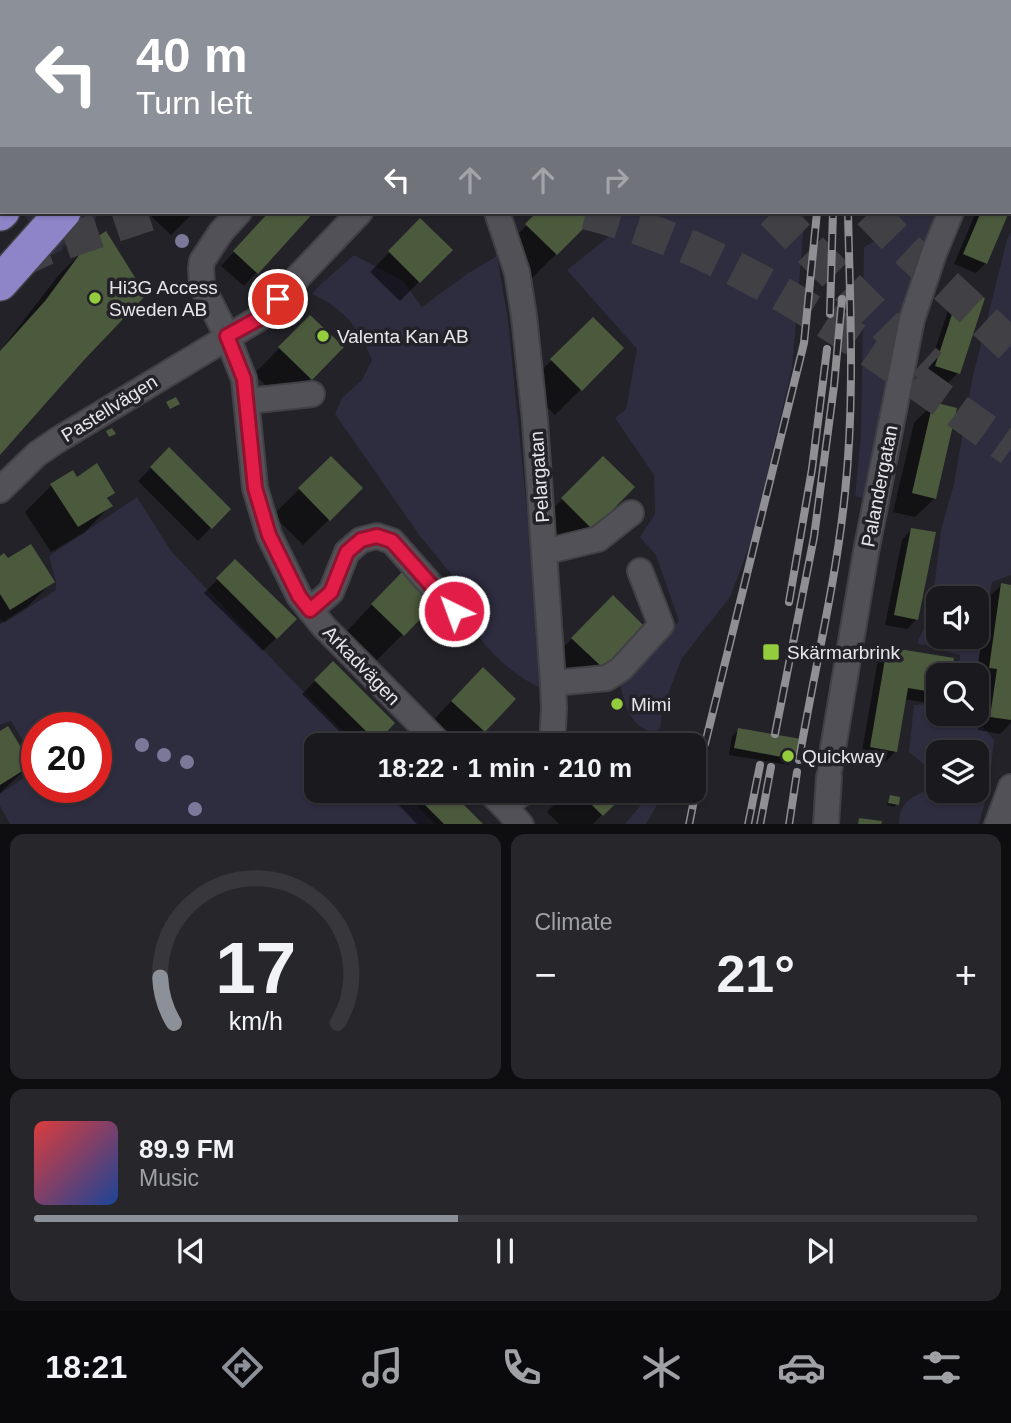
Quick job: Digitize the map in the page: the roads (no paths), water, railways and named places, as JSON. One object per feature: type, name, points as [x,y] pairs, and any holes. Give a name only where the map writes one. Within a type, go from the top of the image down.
[{"type":"highway","points":[[0,283],[61,214]]},
{"type":"street","name":"Arkadvägen","points":[[237,214],[220,232],[202,261],[202,286],[227,336],[244,379],[255,488],[269,535],[299,596],[310,610],[332,636],[429,733]]},
{"type":"street","name":"Pastellvägen","points":[[0,490],[37,454],[56,441],[258,319],[358,214]]},
{"type":"street","name":"Pelargatan","points":[[498,214],[517,272],[524,316],[544,552],[553,683],[553,733]]},
{"type":"street","name":"Palandergatan","points":[[825,824],[829,771],[859,593],[912,319],[950,214]]},
{"type":"street","points":[[248,401],[312,394]]},
{"type":"street","points":[[544,552],[598,540],[631,513]]},
{"type":"street","points":[[310,610],[331,592],[347,552],[361,540],[377,536],[392,541],[454,611]]},
{"type":"street","points":[[553,683],[607,678],[621,669],[661,625],[640,571]]},
{"type":"street","points":[[998,824],[1011,787]]},
{"type":"street","points":[[510,803],[521,824]]},
{"type":"tunnel","points":[[16,262],[43,249],[147,214]]},
{"type":"tunnel","points":[[593,214],[645,230],[702,253],[756,280],[861,343],[1011,449]]},
{"type":"tunnel","points":[[775,214],[886,326],[930,366]]},
{"type":"tunnel","points":[[872,214],[1011,346]]},
{"type":"railway","points":[[706,740],[804,343],[817,214]]},
{"type":"railway","points":[[830,314],[833,214]]},
{"type":"railway","points":[[799,760],[830,594],[845,493],[851,388],[848,214]]},
{"type":"railway","points":[[775,734],[814,537],[834,386],[842,299]]},
{"type":"railway","points":[[789,602],[812,469],[827,349]]},
{"type":"railway","points":[[748,824],[760,765]]},
{"type":"railway","points":[[760,824],[771,767]]},
{"type":"railway","points":[[789,824],[797,772]]},
{"type":"railway","points":[[689,824],[693,803]]},
{"type":"place","name":"Hi3G Access Sweden AB","points":[[95,298]]},
{"type":"place","name":"Valenta Kan AB","points":[[323,336]]},
{"type":"place","name":"Skärmarbrink","points":[[771,652]]},
{"type":"place","name":"Mimi","points":[[617,704]]},
{"type":"place","name":"Quickway","points":[[788,756]]}]
